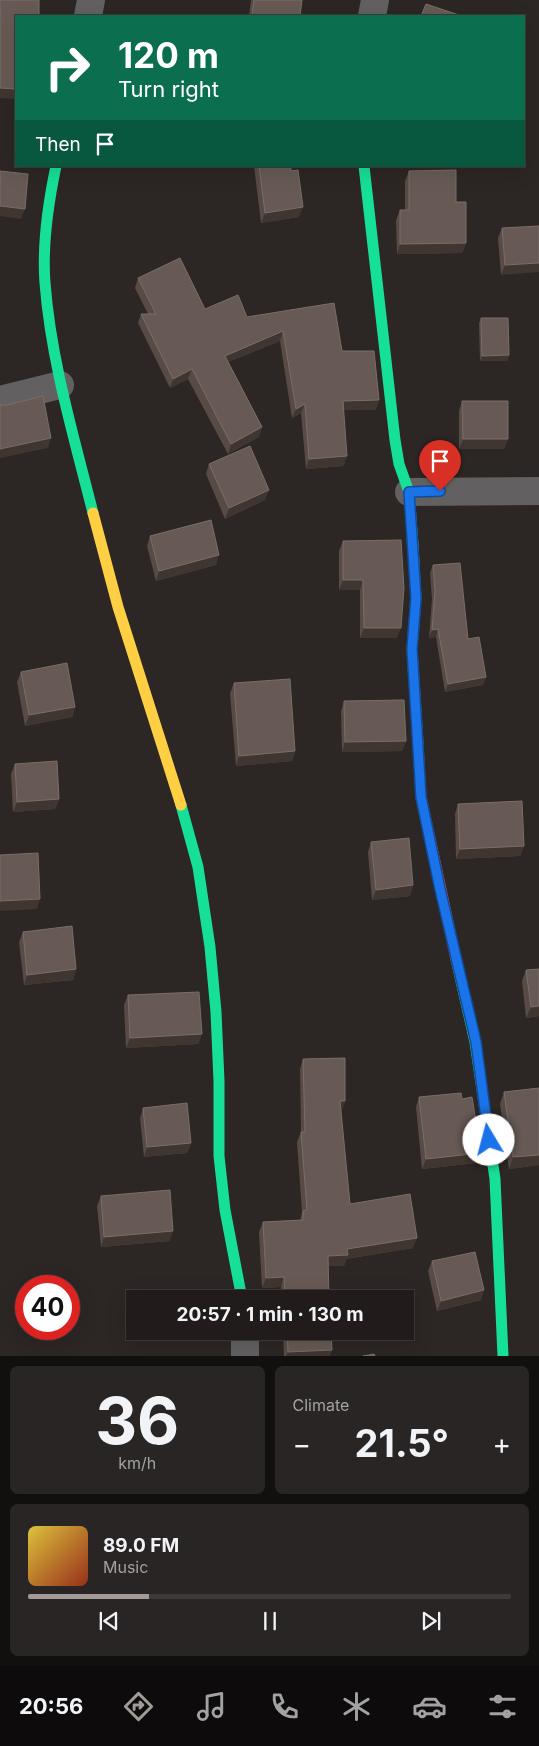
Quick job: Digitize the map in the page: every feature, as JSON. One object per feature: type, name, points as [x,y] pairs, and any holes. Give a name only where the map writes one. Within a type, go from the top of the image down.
[{"type":"street","points":[[88,15],[91,0]]},
{"type":"street","points":[[372,15],[375,0]]},
{"type":"street","points":[[56,167],[50,195],[45,239],[45,282],[60,385],[118,607],[176,784],[198,868],[210,947],[216,1012],[219,1081],[218,1156],[225,1210],[240,1290]]},
{"type":"street","points":[[364,167],[395,440],[399,464],[409,492],[416,598],[412,649],[421,797],[440,889],[476,1042],[495,1179],[503,1356]]},
{"type":"street","points":[[0,400],[60,385]]},
{"type":"street","points":[[409,492],[539,491]]},
{"type":"street","points":[[245,1340],[245,1356]]},
{"type":"building","points":[[0,0],[39,0],[39,15],[15,15],[15,89],[0,88]]},
{"type":"building","points":[[254,0],[302,0],[300,15],[252,15]]},
{"type":"building","points":[[426,4],[459,15],[421,15]]},
{"type":"building","points":[[259,167],[291,167],[291,171],[298,170],[303,207],[265,213]]},
{"type":"building","points":[[456,170],[456,202],[466,202],[466,243],[400,244],[400,210],[409,210],[409,171]]},
{"type":"building","points":[[0,171],[28,174],[25,209],[0,206]]},
{"type":"building","points":[[539,226],[539,263],[505,265],[502,228]]},
{"type":"building","points":[[180,258],[205,309],[238,295],[247,317],[334,303],[342,351],[374,351],[379,400],[343,401],[347,456],[309,459],[305,404],[296,409],[283,331],[225,356],[262,427],[231,444],[192,369],[173,379],[141,314],[156,314],[138,278]]},
{"type":"building","points":[[481,318],[508,318],[509,355],[482,356]]},
{"type":"building","points":[[43,396],[51,438],[0,449],[0,405]]},
{"type":"building","points":[[462,401],[508,401],[508,439],[463,439]]},
{"type":"building","points":[[250,446],[269,490],[229,508],[209,464]]},
{"type":"building","points":[[211,520],[219,555],[159,571],[150,536]]},
{"type":"building","points":[[401,540],[404,588],[401,628],[364,628],[363,580],[343,580],[343,541]]},
{"type":"building","points":[[460,563],[468,639],[479,637],[486,677],[448,684],[438,629],[432,630],[435,591],[433,565]]},
{"type":"building","points":[[67,663],[75,707],[29,715],[21,672]]},
{"type":"building","points":[[290,679],[295,751],[239,756],[234,683]]},
{"type":"building","points":[[404,700],[406,741],[345,742],[344,701]]},
{"type":"building","points":[[57,761],[59,799],[17,802],[15,764]]},
{"type":"building","points":[[522,801],[524,846],[460,849],[458,804]]},
{"type":"building","points":[[409,838],[413,885],[376,890],[371,842]]},
{"type":"building","points":[[38,853],[40,899],[0,901],[0,855]]},
{"type":"building","points":[[72,926],[76,969],[27,975],[23,932]]},
{"type":"building","points":[[539,969],[539,1006],[531,1007],[526,970]]},
{"type":"building","points":[[199,992],[202,1034],[130,1038],[128,995]]},
{"type":"building","points":[[345,1058],[345,1101],[340,1101],[350,1204],[410,1194],[417,1238],[347,1249],[348,1255],[328,1256],[329,1290],[285,1290],[284,1277],[266,1278],[263,1222],[303,1220],[303,1211],[307,1210],[301,1132],[305,1132],[303,1059]]},
{"type":"building","points":[[539,1088],[539,1155],[513,1157],[504,1092]]},
{"type":"building","points":[[461,1093],[462,1099],[472,1097],[481,1153],[426,1159],[419,1097]]},
{"type":"building","points":[[187,1103],[191,1143],[147,1147],[143,1108]]},
{"type":"building","points":[[170,1190],[173,1231],[104,1237],[101,1196]]},
{"type":"building","points":[[475,1252],[484,1290],[441,1301],[432,1261]]},
{"type":"building","points":[[287,1340],[331,1340],[332,1350],[288,1352]]},
{"type":"traffic: fast","points":[[56,167],[45,239],[44,268],[48,312],[64,399],[93,513]]},
{"type":"traffic: fast","points":[[364,167],[395,440],[399,464],[409,492],[416,598],[412,649],[418,743]]},
{"type":"traffic: fast","points":[[181,805],[198,867],[210,947],[216,1012],[219,1081],[219,1156],[225,1210],[240,1290]]},
{"type":"traffic: fast","points":[[456,959],[475,1042],[495,1179],[503,1356]]},
{"type":"traffic: slow","points":[[93,513],[118,607],[181,805]]},
{"type":"traffic: jam","points":[[418,743],[421,797],[456,959]]},
{"type":"route","points":[[440,491],[409,492],[416,598],[412,649],[421,797],[440,889],[476,1042],[489,1140]]}]
